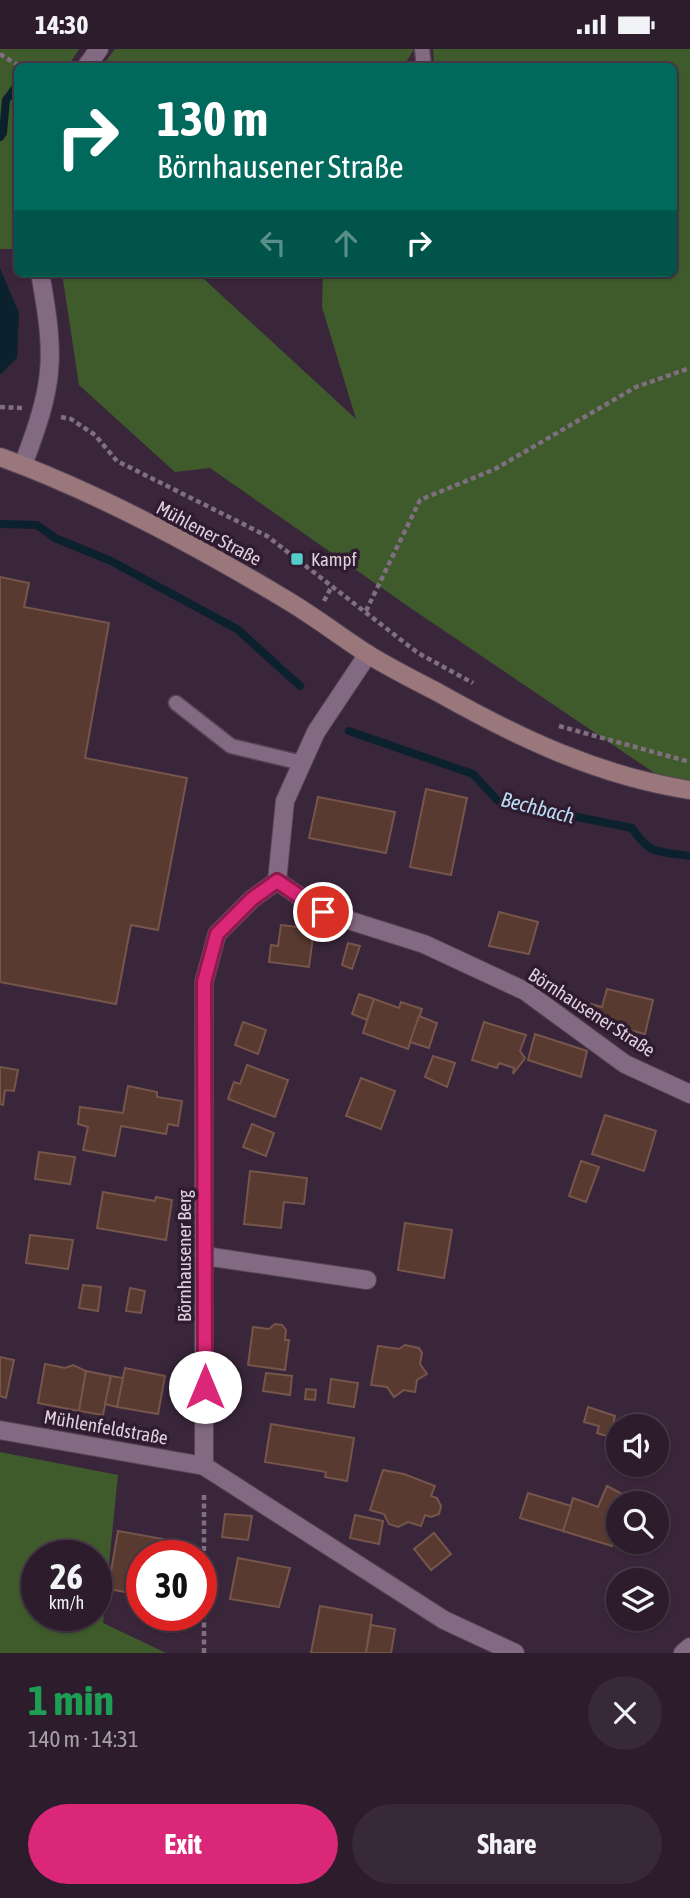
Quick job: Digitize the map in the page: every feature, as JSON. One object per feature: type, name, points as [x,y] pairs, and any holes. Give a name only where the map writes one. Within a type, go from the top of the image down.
[{"type":"main road","name":"Mühlener Straße","points":[[0,457],[23,465],[219,561],[287,600],[388,666],[506,731],[567,758],[651,784],[690,790]]},
{"type":"street","points":[[23,465],[43,412],[52,357],[41,277]]},
{"type":"street","points":[[277,881],[285,801],[316,732],[368,654]]},
{"type":"street","name":"Börnhausener Straße","points":[[277,881],[323,912],[424,944],[524,991],[625,1064],[690,1094]]},
{"type":"street","name":"Börnhausener Berg","points":[[204,1466],[204,982],[217,934],[252,899],[277,881]]},
{"type":"street","points":[[205,1256],[367,1280]]},
{"type":"street","name":"Mühlenfeldstraße","points":[[0,1430],[204,1466]]},
{"type":"street","points":[[204,1466],[444,1620],[515,1653]]},
{"type":"street","points":[[682,1653],[690,1647]]},
{"type":"lane","points":[[176,703],[231,746],[302,762]]},
{"type":"path","points":[[366,611],[420,500],[495,469],[636,387],[690,368]]},
{"type":"path","points":[[0,407],[43,412],[71,419],[95,435],[117,461],[267,537],[418,653],[481,688]]},
{"type":"path","points":[[547,722],[690,762]]},
{"type":"path","points":[[204,1466],[204,1653]]},
{"type":"green space","points":[[0,49],[79,49],[70,63],[14,63],[14,249],[0,249]]},
{"type":"green space","points":[[115,49],[414,49],[406,63],[104,63]]},
{"type":"green space","points":[[433,49],[690,49],[690,797],[210,468],[175,472],[79,385],[63,277],[204,277],[356,419],[322,307],[323,277],[677,277],[677,63],[434,63]]},
{"type":"green space","points":[[0,1452],[118,1475],[111,1540],[21,1540],[21,1631],[112,1631],[112,1627],[166,1653],[0,1653]]},
{"type":"water","points":[[0,268],[19,313],[17,358],[0,375]]},
{"type":"building","points":[[0,577],[29,583],[24,607],[109,623],[85,758],[187,778],[158,930],[131,925],[116,1004],[0,982]]},
{"type":"building","points":[[426,789],[467,798],[451,875],[410,867]]},
{"type":"building","points":[[318,797],[395,812],[386,853],[309,838]]},
{"type":"building","points":[[499,912],[538,922],[529,954],[489,946]]},
{"type":"building","points":[[306,923],[314,929],[309,967],[269,962],[271,945],[278,946],[281,925],[298,927]]},
{"type":"building","points":[[348,943],[360,946],[352,969],[342,965]]},
{"type":"building","points":[[607,989],[653,1000],[645,1034],[587,1019],[591,1004],[602,1007]]},
{"type":"building","points":[[359,994],[374,999],[367,1020],[352,1014]]},
{"type":"building","points":[[374,999],[399,1008],[401,1002],[422,1009],[408,1049],[363,1033]]},
{"type":"building","points":[[419,1016],[437,1023],[429,1048],[410,1042]]},
{"type":"building","points":[[243,1022],[266,1030],[258,1054],[235,1045]]},
{"type":"building","points":[[484,1022],[526,1035],[520,1051],[525,1058],[513,1074],[514,1068],[499,1063],[497,1068],[472,1060]]},
{"type":"building","points":[[535,1034],[587,1051],[581,1077],[528,1060]]},
{"type":"building","points":[[433,1056],[455,1063],[447,1087],[425,1077]]},
{"type":"building","points":[[247,1065],[288,1080],[275,1117],[228,1099],[234,1082],[240,1084]]},
{"type":"building","points":[[0,1067],[18,1070],[14,1091],[5,1090],[3,1105],[0,1104]]},
{"type":"building","points":[[361,1078],[395,1091],[381,1129],[346,1116]]},
{"type":"building","points":[[128,1086],[157,1092],[157,1097],[182,1101],[178,1126],[168,1124],[166,1134],[121,1126],[115,1156],[83,1150],[88,1127],[78,1124],[80,1107],[123,1113]]},
{"type":"building","points":[[605,1115],[656,1131],[644,1171],[592,1154]]},
{"type":"building","points":[[252,1124],[274,1133],[266,1156],[243,1147]]},
{"type":"building","points":[[39,1152],[75,1157],[70,1184],[35,1179]]},
{"type":"building","points":[[581,1161],[599,1167],[586,1202],[569,1196]]},
{"type":"building","points":[[250,1171],[307,1178],[304,1204],[284,1202],[281,1228],[244,1224]]},
{"type":"building","points":[[103,1192],[155,1201],[156,1197],[172,1200],[166,1240],[97,1228]]},
{"type":"building","points":[[405,1223],[452,1230],[444,1278],[398,1270]]},
{"type":"building","points":[[30,1235],[73,1240],[68,1269],[26,1263]]},
{"type":"building","points":[[83,1285],[101,1287],[98,1311],[79,1308]]},
{"type":"building","points":[[130,1288],[145,1291],[141,1313],[126,1311]]},
{"type":"building","points":[[275,1324],[282,1325],[286,1330],[285,1340],[289,1340],[285,1370],[248,1365],[253,1327],[269,1329]]},
{"type":"building","points":[[405,1345],[419,1348],[422,1353],[420,1364],[427,1374],[417,1380],[415,1392],[404,1390],[394,1397],[387,1387],[371,1385],[378,1346],[399,1349]]},
{"type":"building","points":[[0,1357],[14,1360],[6,1398],[0,1396]]},
{"type":"building","points":[[45,1364],[65,1368],[73,1365],[86,1371],[79,1411],[38,1403]]},
{"type":"building","points":[[125,1368],[165,1376],[158,1414],[117,1407]]},
{"type":"building","points":[[86,1371],[111,1376],[103,1415],[79,1411]]},
{"type":"building","points":[[266,1373],[292,1376],[290,1395],[263,1391]]},
{"type":"building","points":[[111,1376],[123,1378],[117,1407],[105,1404]]},
{"type":"building","points":[[331,1379],[358,1383],[354,1407],[328,1403]]},
{"type":"building","points":[[306,1389],[316,1390],[315,1400],[305,1399]]},
{"type":"building","points":[[588,1407],[609,1414],[606,1414],[606,1436],[597,1433],[599,1426],[584,1422]]},
{"type":"building","points":[[271,1424],[354,1438],[347,1481],[325,1477],[326,1472],[265,1462]]},
{"type":"building","points":[[383,1470],[404,1474],[435,1486],[431,1496],[437,1498],[441,1506],[439,1514],[431,1517],[425,1515],[421,1526],[408,1522],[398,1527],[389,1524],[384,1514],[370,1510]]},
{"type":"building","points":[[607,1486],[616,1491],[606,1491],[606,1544],[563,1531],[573,1498],[598,1507]]},
{"type":"building","points":[[528,1493],[571,1506],[563,1531],[520,1518]]},
{"type":"building","points":[[225,1514],[252,1516],[248,1540],[222,1537]]},
{"type":"building","points":[[355,1515],[383,1521],[379,1544],[350,1538]]},
{"type":"building","points":[[118,1531],[163,1539],[126,1540],[126,1592],[112,1590],[112,1566]]},
{"type":"building","points":[[434,1533],[451,1554],[431,1570],[414,1549]]},
{"type":"building","points":[[238,1558],[290,1568],[279,1607],[230,1599]]},
{"type":"building","points":[[320,1606],[372,1615],[366,1653],[311,1653]]},
{"type":"building","points":[[371,1625],[395,1629],[391,1653],[366,1653]]},
{"type":"waterway","points":[[0,137],[3,133],[6,100],[14,90]]},
{"type":"waterway","name":"Bechbach","points":[[0,524],[37,525],[55,538],[111,561],[237,629],[300,686]]},
{"type":"waterway","name":"Bechbach","points":[[349,731],[473,774],[498,801],[632,828],[644,843],[656,851],[690,856]]},
{"type":"place","name":"Kampf","points":[[297,559]]},
{"type":"route","points":[[205,1387],[204,982],[217,934],[252,899],[277,881],[323,912]]}]
